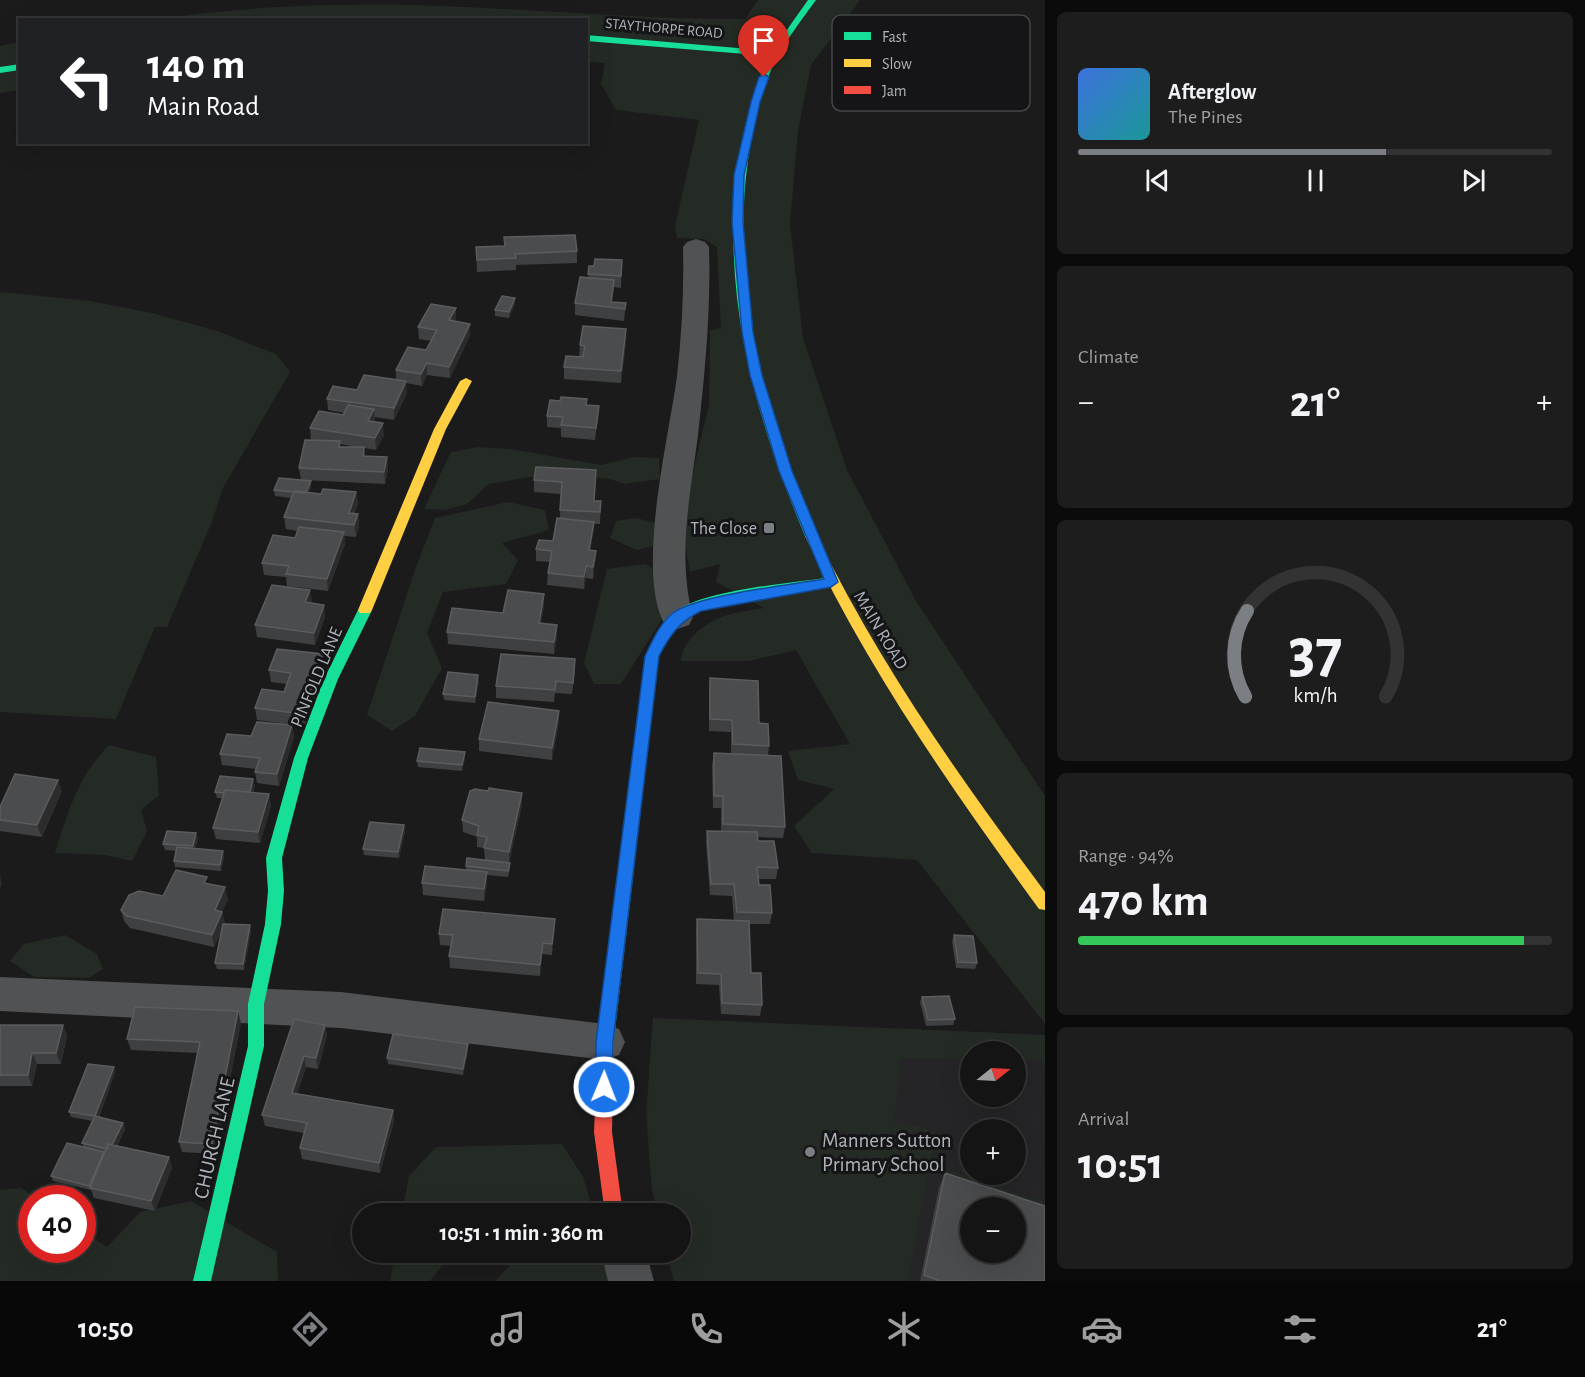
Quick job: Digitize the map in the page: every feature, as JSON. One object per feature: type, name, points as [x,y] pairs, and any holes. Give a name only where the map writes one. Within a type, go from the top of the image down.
[{"type":"main road","name":"MAIN ROAD","points":[[812,0],[776,54],[755,102],[739,175],[738,222],[748,332],[770,423],[797,501],[831,582],[937,754],[1045,904]]},
{"type":"main road","name":"STAYTHORPE ROAD","points":[[588,38],[776,54]]},
{"type":"main road","points":[[0,70],[18,67]]},
{"type":"main road","name":"PINFOLD LANE","points":[[256,1004],[273,924],[276,891],[274,858],[301,758],[331,679],[377,587],[440,429],[466,381]]},
{"type":"main road","points":[[613,1203],[603,1132],[605,1042],[652,656],[677,617],[698,607],[831,582]]},
{"type":"main road","name":"CHURCH LANE","points":[[202,1281],[256,1046],[256,1004]]},
{"type":"street","points":[[677,617],[669,593],[668,541],[693,352],[698,296],[696,247]]},
{"type":"street","points":[[0,994],[256,1004],[347,1010],[605,1042]]},
{"type":"street","points":[[626,1263],[631,1281]]},
{"type":"shaded area","points":[[758,0],[860,0],[849,15],[832,15],[832,37],[811,65],[798,131],[790,224],[803,338],[847,470],[916,601],[1045,796],[1045,1024],[917,860],[812,853],[794,826],[834,789],[798,780],[788,751],[850,744],[796,650],[749,661],[681,661],[686,645],[706,625],[731,614],[764,608],[716,582],[720,564],[690,572],[683,533],[692,476],[709,405],[710,331],[721,328],[717,247],[704,239],[677,238],[675,226],[699,120],[616,110],[601,84],[605,63],[588,62],[588,18],[169,18],[265,8],[384,4],[642,17],[745,19]]},
{"type":"shaded area","points":[[18,42],[18,90],[0,93],[0,46]]},
{"type":"shaded area","points":[[0,292],[90,301],[152,313],[217,331],[276,354],[290,372],[223,488],[211,524],[167,627],[155,627],[116,719],[0,712]]},
{"type":"shaded area","points":[[478,447],[511,449],[601,465],[633,457],[659,458],[660,479],[625,484],[610,479],[555,473],[489,484],[467,504],[445,510],[424,509],[451,452]]},
{"type":"shaded area","points":[[508,502],[545,510],[549,530],[502,543],[518,560],[506,584],[443,592],[427,633],[442,668],[415,716],[392,731],[367,715],[416,567],[435,518]]},
{"type":"shaded area","points":[[636,518],[656,523],[657,545],[637,550],[610,538],[616,521]]},
{"type":"shaded area","points":[[645,564],[660,573],[666,613],[621,684],[594,684],[584,663],[607,569]]},
{"type":"shaded area","points":[[109,745],[156,757],[159,795],[141,810],[147,831],[132,861],[105,855],[55,853],[75,795],[89,769]]},
{"type":"shaded area","points":[[65,935],[97,954],[103,969],[89,978],[34,977],[10,961],[24,944]]},
{"type":"shaded area","name":"Manners Sutton Primary School","points":[[653,1018],[1045,1035],[1045,1281],[674,1281],[669,1263],[691,1263],[691,1203],[655,1203],[646,1114]]},
{"type":"shaded area","name":"Manners Sutton Primary School","points":[[653,1018],[1045,1035],[1045,1066],[1041,1061],[1026,1060],[1026,1041],[960,1041],[960,1059],[900,1058],[895,1121],[936,1131],[908,1281],[674,1281],[669,1263],[691,1263],[691,1203],[655,1203],[648,1140],[648,1092]]},
{"type":"shaded area","points":[[562,1144],[583,1177],[591,1203],[404,1203],[409,1176],[436,1147]]},
{"type":"shaded area","points":[[947,1170],[960,1174],[960,1185],[993,1185],[1045,1202],[1045,1224],[1026,1214],[1026,1197],[974,1197],[939,1188]]},
{"type":"shaded area","points":[[18,1188],[18,1263],[96,1263],[96,1240],[107,1247],[140,1212],[191,1201],[277,1252],[278,1281],[0,1281],[0,1190]]},
{"type":"shaded area","points":[[393,1263],[444,1263],[430,1281],[390,1281]]},
{"type":"shaded area","points":[[512,1263],[608,1263],[614,1281],[495,1281]]},
{"type":"building","points":[[575,235],[577,251],[515,254],[516,258],[477,260],[476,247],[505,246],[504,237]]},
{"type":"building","points":[[595,259],[622,260],[621,276],[588,274],[589,266],[594,266]]},
{"type":"building","points":[[580,277],[614,280],[611,302],[626,303],[625,309],[575,303]]},
{"type":"building","points":[[502,296],[515,298],[509,312],[495,310]]},
{"type":"building","points":[[431,304],[456,308],[449,320],[470,324],[449,367],[427,363],[421,374],[396,370],[408,347],[426,350],[437,330],[418,327]]},
{"type":"building","points":[[583,326],[626,329],[621,371],[564,367],[566,356],[583,357],[585,346],[580,345]]},
{"type":"building","points":[[364,375],[406,381],[394,408],[327,399],[333,386],[357,390]]},
{"type":"building","points":[[561,397],[587,399],[586,405],[599,406],[596,428],[561,425],[563,417],[547,416],[550,400],[560,401]]},
{"type":"building","points":[[348,405],[374,409],[368,421],[383,423],[375,438],[310,428],[319,411],[343,415]]},
{"type":"building","points":[[305,440],[340,441],[339,447],[364,447],[363,456],[387,457],[384,472],[299,468]]},
{"type":"building","points":[[536,467],[596,470],[594,501],[601,501],[600,512],[560,510],[562,482],[534,480]]},
{"type":"building","points":[[279,478],[311,481],[306,493],[274,490]]},
{"type":"building","points":[[323,489],[356,492],[349,513],[358,514],[354,525],[284,517],[294,491],[321,494]]},
{"type":"building","points":[[557,518],[594,522],[589,550],[596,551],[593,567],[586,566],[584,577],[548,573],[552,551],[536,549],[539,540],[553,541]]},
{"type":"building","points":[[299,527],[344,532],[327,579],[286,574],[289,566],[262,563],[273,535],[295,538]]},
{"type":"building","points":[[272,585],[310,590],[305,602],[324,605],[314,633],[255,625]]},
{"type":"building","points":[[508,590],[544,594],[539,623],[557,625],[554,642],[447,632],[452,608],[503,613]]},
{"type":"building","points":[[277,649],[323,654],[303,714],[255,708],[262,689],[284,692],[291,673],[269,670]]},
{"type":"building","points":[[501,654],[575,659],[573,683],[556,681],[555,690],[496,686]]},
{"type":"building","points":[[448,672],[478,675],[475,697],[443,694]]},
{"type":"building","points":[[710,678],[758,681],[759,723],[768,724],[769,746],[733,744],[732,720],[710,719]]},
{"type":"building","points":[[488,702],[559,711],[552,748],[479,739]]},
{"type":"building","points":[[257,722],[292,725],[277,774],[255,772],[260,758],[220,754],[227,734],[251,736]]},
{"type":"building","points":[[420,748],[465,752],[462,765],[417,761]]},
{"type":"building","points":[[714,753],[781,756],[785,827],[723,824],[723,796],[714,796]]},
{"type":"building","points":[[15,774],[58,780],[37,825],[0,820],[0,807]]},
{"type":"building","points":[[220,776],[253,779],[250,792],[225,790],[224,793],[215,792]]},
{"type":"building","points":[[489,788],[522,793],[509,852],[484,848],[487,837],[477,835],[479,826],[462,820],[470,791],[475,789],[488,791]]},
{"type":"building","points":[[225,790],[269,794],[258,832],[213,828]]},
{"type":"building","points":[[370,822],[404,825],[398,852],[363,849]]},
{"type":"building","points":[[167,831],[196,833],[193,846],[163,844]]},
{"type":"building","points":[[707,831],[757,832],[758,841],[774,841],[778,868],[757,867],[759,885],[770,885],[772,913],[737,912],[734,884],[711,884]]},
{"type":"building","points":[[177,847],[223,851],[220,865],[174,861]]},
{"type":"building","points":[[467,858],[510,863],[508,871],[466,866]]},
{"type":"building","points":[[425,866],[487,872],[484,889],[422,883]]},
{"type":"building","points":[[176,870],[207,877],[204,883],[225,887],[215,910],[222,912],[212,935],[127,916],[121,910],[129,895],[139,891],[163,896]]},
{"type":"building","points":[[443,909],[555,919],[552,944],[543,943],[540,965],[449,956],[453,935],[439,934]]},
{"type":"building","points":[[697,919],[749,921],[751,973],[761,973],[762,1005],[722,1003],[721,974],[698,973]]},
{"type":"building","points":[[223,924],[250,925],[243,964],[215,963]]},
{"type":"building","points":[[954,935],[973,936],[977,963],[958,962]]},
{"type":"building","points":[[949,996],[955,1019],[928,1020],[922,997]]},
{"type":"building","points":[[135,1007],[238,1011],[212,1144],[179,1142],[200,1042],[127,1039]]},
{"type":"building","points":[[294,1019],[325,1025],[316,1058],[304,1056],[292,1093],[393,1110],[379,1163],[300,1148],[307,1123],[262,1115]]},
{"type":"building","points":[[0,1025],[63,1025],[56,1053],[32,1053],[28,1075],[0,1075]]},
{"type":"building","points":[[393,1034],[468,1044],[463,1069],[387,1058]]},
{"type":"building","points":[[88,1064],[114,1067],[95,1116],[69,1112]]},
{"type":"building","points":[[95,1116],[123,1123],[112,1145],[108,1144],[107,1149],[82,1143]]},
{"type":"building","points":[[67,1143],[104,1152],[89,1185],[51,1176]]},
{"type":"building","points":[[108,1144],[169,1157],[151,1201],[96,1189],[96,1185],[91,1185]]},
{"type":"building","points":[[945,1173],[960,1178],[960,1185],[981,1185],[1018,1197],[960,1197],[960,1263],[1026,1263],[1026,1200],[1045,1206],[1045,1281],[940,1281],[924,1275]]},
{"type":"traffic: fast","points":[[811,536],[769,426],[754,368],[743,310],[738,250],[739,191],[747,133],[768,67],[812,0]]},
{"type":"traffic: fast","points":[[588,38],[776,54]]},
{"type":"traffic: fast","points":[[0,70],[18,67]]},
{"type":"traffic: fast","points":[[606,1038],[652,656],[669,625],[691,609],[729,598],[831,582]]},
{"type":"traffic: fast","points":[[202,1281],[256,1046],[256,1004],[273,924],[276,891],[274,858],[301,758],[331,679],[365,610]]},
{"type":"traffic: slow","points":[[365,610],[440,429],[466,381]]},
{"type":"traffic: slow","points":[[811,536],[834,585],[888,680],[980,816],[1045,904]]},
{"type":"traffic: jam","points":[[606,1038],[603,1132],[613,1203]]},
{"type":"place","name":"The Close","points":[[769,528]]},
{"type":"place","name":"Manners Sutton Primary School","points":[[810,1152]]},
{"type":"route","points":[[604,1087],[605,1042],[652,656],[677,617],[698,607],[831,582],[797,501],[770,423],[756,375],[748,332],[738,222],[739,175],[755,102],[764,77]]}]
